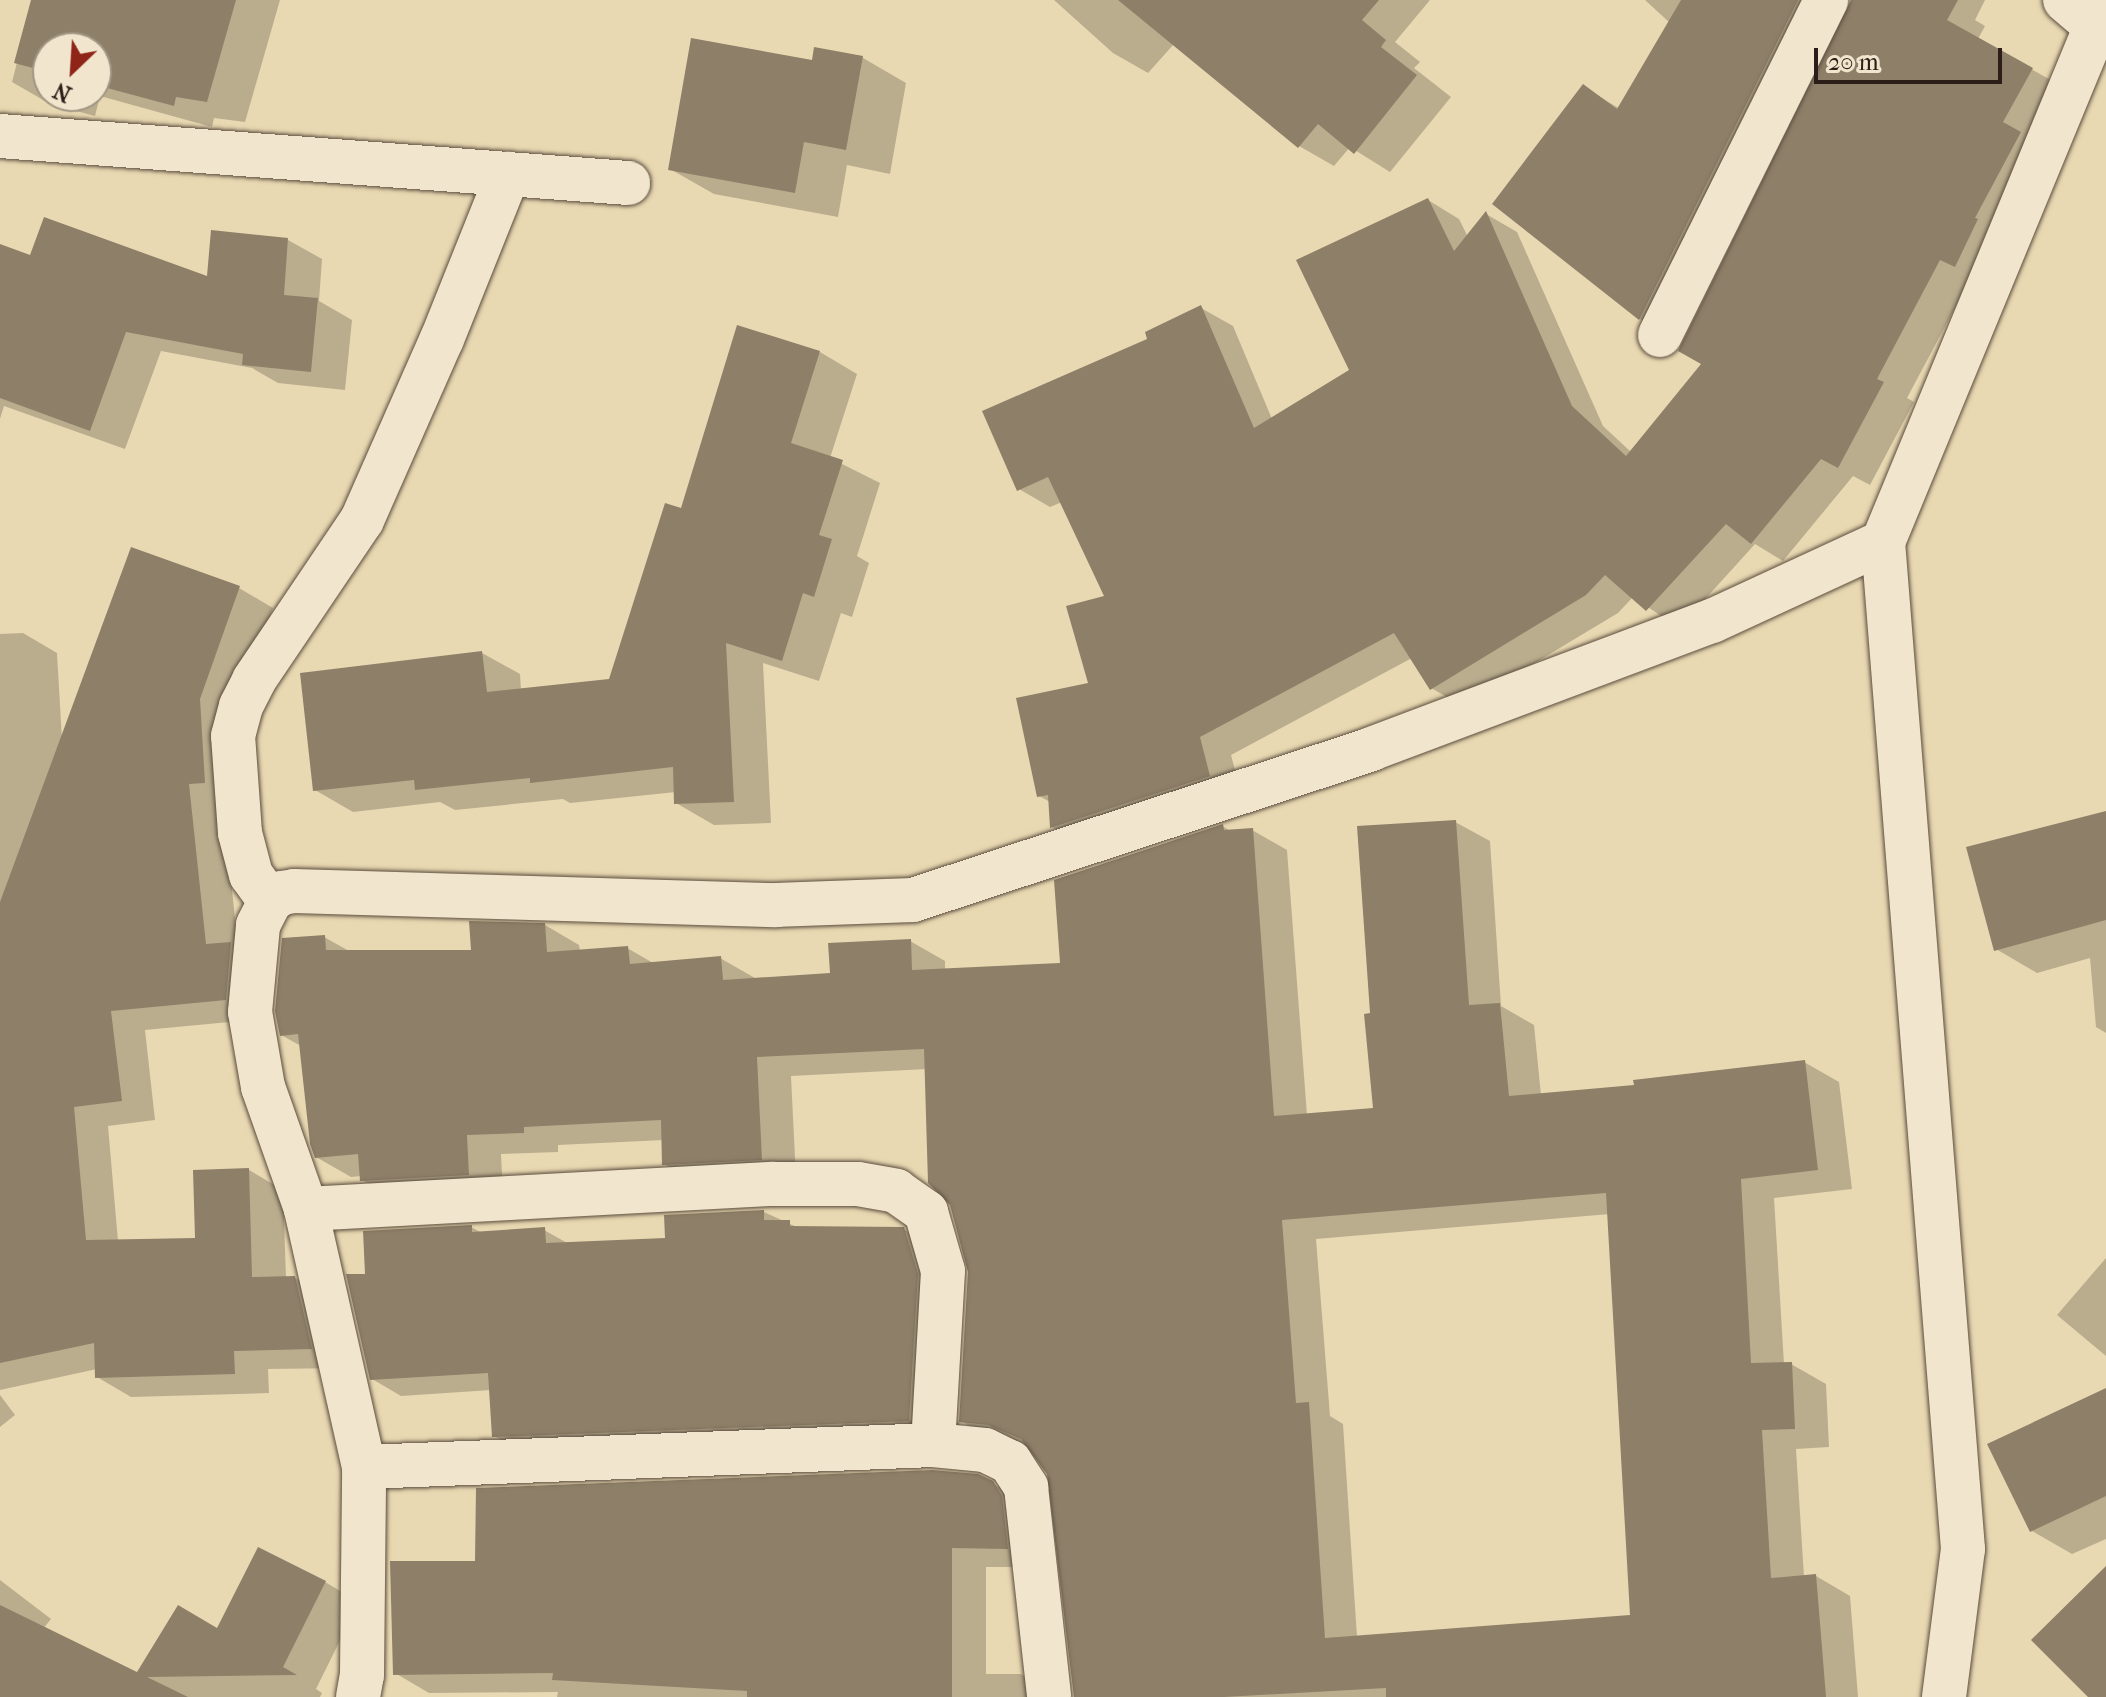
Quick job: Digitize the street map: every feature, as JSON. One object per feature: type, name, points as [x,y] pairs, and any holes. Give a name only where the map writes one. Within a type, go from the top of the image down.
[{"type":"street","points":[[1660,335],[1826,0]]},
{"type":"street","points":[[1944,1697],[1963,1549],[1883,542],[2093,18]]},
{"type":"street","points":[[0,136],[628,183]]},
{"type":"street","points":[[270,901],[251,875],[240,833],[233,736],[241,706],[254,680],[362,520],[442,339],[508,174]]},
{"type":"street","points":[[358,1697],[362,1675],[364,1467],[306,1209],[263,1087],[250,1012],[258,925],[270,901],[282,893],[294,891],[776,905],[913,900],[1371,749],[1712,621],[1883,542]]},
{"type":"street","points":[[306,1209],[773,1184],[858,1184],[896,1191],[926,1212],[943,1271],[933,1445]]},
{"type":"street","points":[[364,1467],[933,1445],[985,1450],[1010,1462],[1026,1487],[1049,1697]]},
{"type":"building","points":[[31,0],[236,0],[207,102],[176,97],[174,106],[112,89],[112,32],[32,32],[32,68],[14,63]]},
{"type":"building","points":[[1118,0],[1379,0],[1362,20],[1386,40],[1381,47],[1417,75],[1354,154],[1318,124],[1298,148]]},
{"type":"building","points":[[1681,0],[1798,0],[1639,320],[1492,204],[1583,84],[1617,109]]},
{"type":"building","points":[[1851,0],[1958,0],[1947,20],[2033,68],[2003,122],[2021,132],[1975,218],[1978,219],[1955,267],[1940,260],[1877,379],[1884,382],[1838,468],[1821,459],[1751,544],[1726,524],[1646,611],[1605,575],[1586,595],[1430,690],[1394,633],[1200,737],[1210,776],[1050,828],[1048,795],[1037,797],[1016,698],[1088,683],[1066,606],[1104,596],[1048,477],[1017,491],[982,411],[1147,339],[1145,332],[1201,305],[1254,428],[1349,370],[1296,260],[1428,198],[1454,251],[1486,211],[1572,406],[1626,456],[1701,364],[1678,351]]},
{"type":"building","points":[[691,38],[812,60],[814,47],[863,56],[846,150],[804,142],[795,193],[668,170]]},
{"type":"building","points":[[44,217],[207,276],[211,230],[288,238],[284,295],[318,298],[311,372],[242,365],[243,354],[126,332],[90,431],[0,398],[0,244],[30,255]]},
{"type":"building","points":[[737,325],[820,351],[791,443],[843,460],[819,535],[832,539],[814,597],[803,593],[782,661],[726,643],[734,802],[674,804],[673,767],[530,783],[530,778],[415,790],[414,780],[313,791],[300,673],[482,651],[487,692],[609,679],[665,503],[681,508]]},
{"type":"building","points":[[131,547],[240,586],[200,699],[205,783],[189,784],[206,944],[231,942],[226,1000],[111,1011],[122,1101],[74,1107],[86,1240],[195,1238],[193,1170],[249,1168],[252,1277],[295,1276],[312,1349],[234,1351],[235,1374],[95,1378],[94,1343],[0,1363],[0,902]]},
{"type":"building","points":[[2106,811],[2106,920],[1994,951],[1966,847]]},
{"type":"building","points":[[1456,820],[1469,1005],[1500,1003],[1509,1096],[1634,1085],[1633,1080],[1805,1060],[1818,1170],[1741,1179],[1751,1363],[1792,1362],[1795,1429],[1762,1430],[1771,1578],[1816,1574],[1826,1697],[1386,1697],[1386,1688],[1224,1697],[1074,1697],[1047,1474],[1021,1439],[988,1425],[959,1422],[968,1272],[950,1205],[928,1183],[924,1049],[757,1057],[762,1160],[662,1165],[661,1120],[524,1127],[524,1133],[467,1135],[469,1175],[360,1181],[358,1154],[315,1158],[310,1144],[298,1034],[280,1036],[275,1011],[282,938],[325,935],[326,950],[471,950],[469,921],[545,923],[547,952],[628,946],[630,964],[721,956],[723,980],[830,973],[828,943],[911,939],[912,970],[1060,963],[1054,880],[1223,824],[1224,830],[1253,828],[1274,1116],[1373,1108],[1364,1014],[1370,1013],[1357,826]],"holes":[[[1606,1193],[1630,1615],[1325,1638],[1309,1402],[1296,1403],[1282,1220]]]},
{"type":"building","points":[[764,1210],[764,1220],[790,1220],[790,1226],[904,1227],[918,1274],[909,1421],[492,1437],[488,1373],[370,1380],[346,1274],[365,1274],[363,1231],[472,1225],[472,1232],[545,1227],[546,1243],[665,1238],[664,1215]]},
{"type":"building","points":[[2106,1388],[2106,1496],[2030,1532],[1987,1444]]},
{"type":"building","points":[[932,1470],[978,1474],[993,1481],[1002,1496],[1008,1549],[952,1548],[952,1697],[747,1697],[747,1691],[552,1680],[553,1673],[393,1675],[390,1561],[475,1561],[476,1488]]},
{"type":"building","points":[[258,1547],[326,1581],[283,1667],[297,1675],[147,1677],[188,1697],[0,1697],[0,1605],[137,1672],[178,1605],[217,1628]]},
{"type":"building","points":[[2106,1566],[2106,1697],[2088,1697],[2031,1640]]}]
